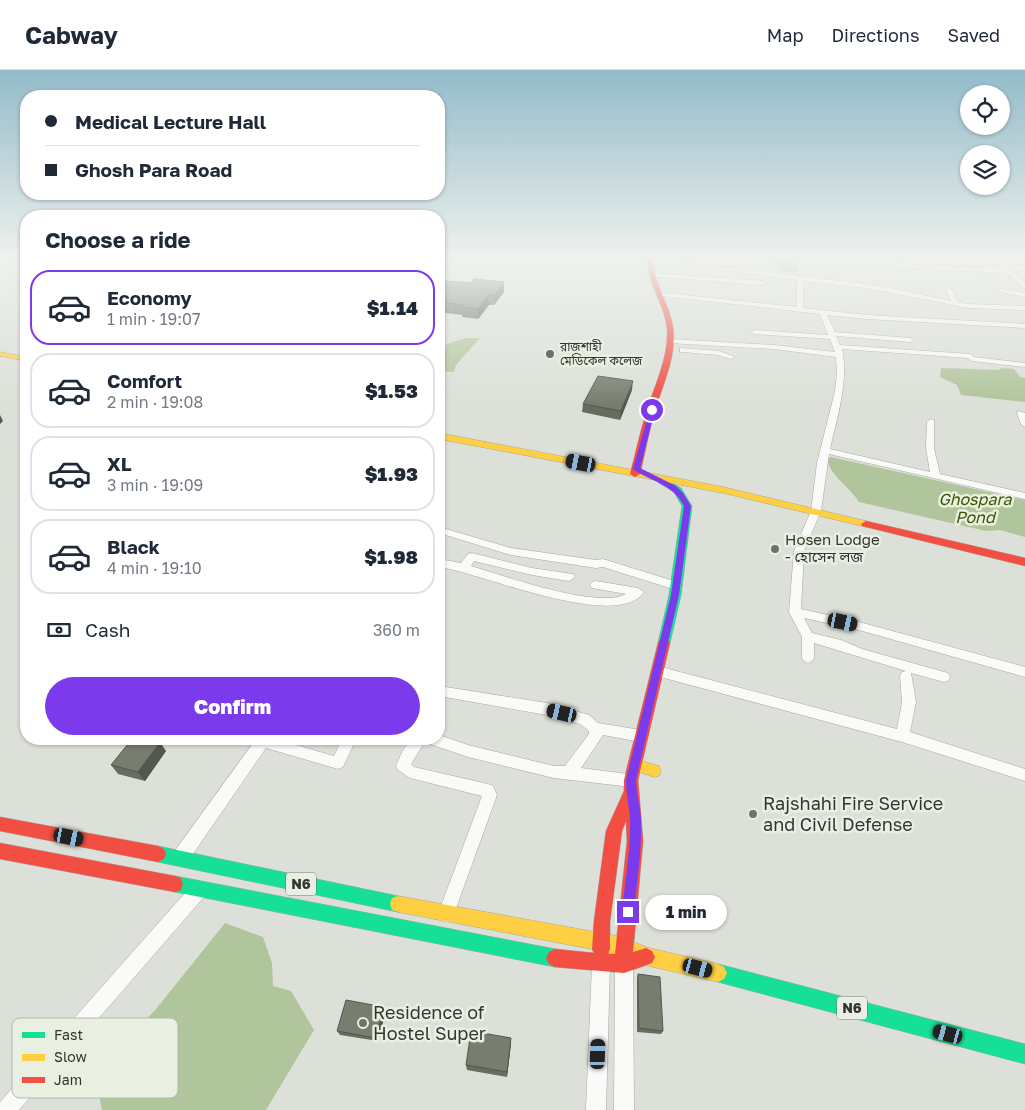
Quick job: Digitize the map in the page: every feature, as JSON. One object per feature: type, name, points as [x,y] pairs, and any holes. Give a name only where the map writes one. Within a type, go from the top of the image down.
[{"type":"main road","points":[[636,471],[671,332],[670,318],[663,307]]},
{"type":"main road","points":[[0,353],[20,357]]},
{"type":"main road","points":[[445,435],[636,471],[668,484],[681,494],[688,506]]},
{"type":"main road","points":[[651,476],[816,511],[1025,562]]},
{"type":"main road","points":[[601,962],[601,943],[614,831],[631,786],[676,586],[688,506],[700,494],[724,490]]},
{"type":"main road","points":[[635,765],[654,771]]},
{"type":"main road","points":[[624,956],[635,840],[635,816],[631,786]]},
{"type":"main road","name":"N6","points":[[0,824],[180,859],[446,915],[601,943],[624,956]]},
{"type":"main road","name":"N6","points":[[0,851],[144,877],[199,890],[524,953],[567,960],[601,962],[624,956],[646,957],[679,963],[1025,1054]]},
{"type":"street","points":[[776,307],[867,317],[1025,326]]},
{"type":"street","points":[[974,307],[1025,308]]},
{"type":"street","points":[[808,658],[808,637],[795,612],[798,550],[816,511],[825,451],[839,390],[840,356],[823,313]]},
{"type":"street","points":[[754,332],[910,340]]},
{"type":"street","points":[[668,345],[774,347],[840,356]]},
{"type":"street","points":[[668,345],[719,353],[731,358]]},
{"type":"street","points":[[837,347],[947,353],[970,356],[972,359],[1025,365]]},
{"type":"street","points":[[1021,413],[1025,424]]},
{"type":"street","points":[[931,422],[930,448],[936,476]]},
{"type":"street","points":[[825,451],[1025,496]]},
{"type":"street","points":[[445,532],[511,551],[596,564],[603,563],[676,586]]},
{"type":"street","points":[[464,567],[472,558],[498,562],[534,573],[569,577]]},
{"type":"street","points":[[445,564],[464,567],[549,593],[584,600],[602,602],[624,600],[638,592],[596,585]]},
{"type":"street","points":[[795,612],[859,626],[1025,672]]},
{"type":"street","points":[[808,637],[944,676]]},
{"type":"street","points":[[657,671],[902,736],[1025,775]]},
{"type":"street","points":[[902,736],[909,702],[906,676]]},
{"type":"street","points":[[445,692],[547,709],[584,719],[595,728],[642,736]]},
{"type":"street","points":[[569,773],[596,735],[595,728]]},
{"type":"street","points":[[445,743],[476,754],[554,772],[569,773],[631,786]]},
{"type":"street","points":[[180,859],[260,745]]},
{"type":"street","points":[[279,745],[338,763],[346,745]]},
{"type":"street","points":[[415,745],[403,766],[410,772],[488,791],[490,795],[446,915]]},
{"type":"street","points":[[87,1018],[199,890],[224,869]]},
{"type":"street","points":[[624,956],[624,1110]]},
{"type":"street","points":[[596,1110],[601,962]]},
{"type":"street","points":[[6,1110],[17,1098]]},
{"type":"water","points":[[465,338],[480,338],[456,365],[454,372],[445,371],[445,346]]},
{"type":"water","points":[[941,368],[1014,369],[1020,377],[1025,378],[1025,402],[961,395],[957,385],[940,377]]},
{"type":"water","name":"Ghospara Pond","points":[[831,457],[1025,500],[1025,537],[1000,530],[986,531],[859,502],[832,471],[827,459]]},
{"type":"water","points":[[225,923],[263,937],[272,963],[273,986],[291,991],[314,1030],[266,1110],[102,1110],[100,1098],[178,1098],[178,1018],[147,1018]]},
{"type":"building","points":[[461,307],[480,307],[478,309]]},
{"type":"building","points":[[598,376],[633,381],[621,411],[583,404]]},
{"type":"building","points":[[127,745],[158,745],[138,772],[111,765]]},
{"type":"building","points":[[638,974],[660,977],[663,1031],[639,1028]]},
{"type":"building","name":"Residence of Hostel Super","points":[[346,1000],[384,1007],[376,1038],[337,1031]]},
{"type":"building","points":[[471,1031],[511,1038],[507,1072],[466,1065]]},
{"type":"traffic: fast","points":[[662,481],[678,490],[687,506],[675,595],[664,643]]},
{"type":"traffic: fast","points":[[158,854],[398,904]]},
{"type":"traffic: fast","points":[[175,884],[555,958]]},
{"type":"traffic: fast","points":[[718,973],[1025,1054]]},
{"type":"traffic: slow","points":[[0,354],[20,358]]},
{"type":"traffic: slow","points":[[445,437],[723,490],[866,524]]},
{"type":"traffic: slow","points":[[635,765],[654,771]]},
{"type":"traffic: slow","points":[[398,904],[617,945],[649,957],[718,973]]},
{"type":"traffic: jam","points":[[635,474],[669,349],[670,328],[663,307]]},
{"type":"traffic: jam","points":[[866,524],[1025,562]]},
{"type":"traffic: jam","points":[[624,955],[635,841],[631,780],[664,643]]},
{"type":"traffic: jam","points":[[601,949],[602,921],[614,831],[631,793]]},
{"type":"traffic: jam","points":[[0,824],[158,854]]},
{"type":"traffic: jam","points":[[0,851],[175,884]]},
{"type":"traffic: jam","points":[[555,958],[624,964],[646,957]]},
{"type":"place","name":"রাজশাহী মেডিকেল কলেজ","points":[[550,354]]},
{"type":"place","name":"Hosen Lodge - হোসেন লজ","points":[[775,549]]},
{"type":"place","name":"Rajshahi Fire Service and Civil Defense","points":[[753,814]]},
{"type":"place","name":"Residence of Hostel Super","points":[[363,1023]]},
{"type":"route","points":[[628,912],[635,840],[635,816],[631,780],[675,595],[688,506],[674,487],[648,476],[655,476],[636,469],[652,410]]}]
